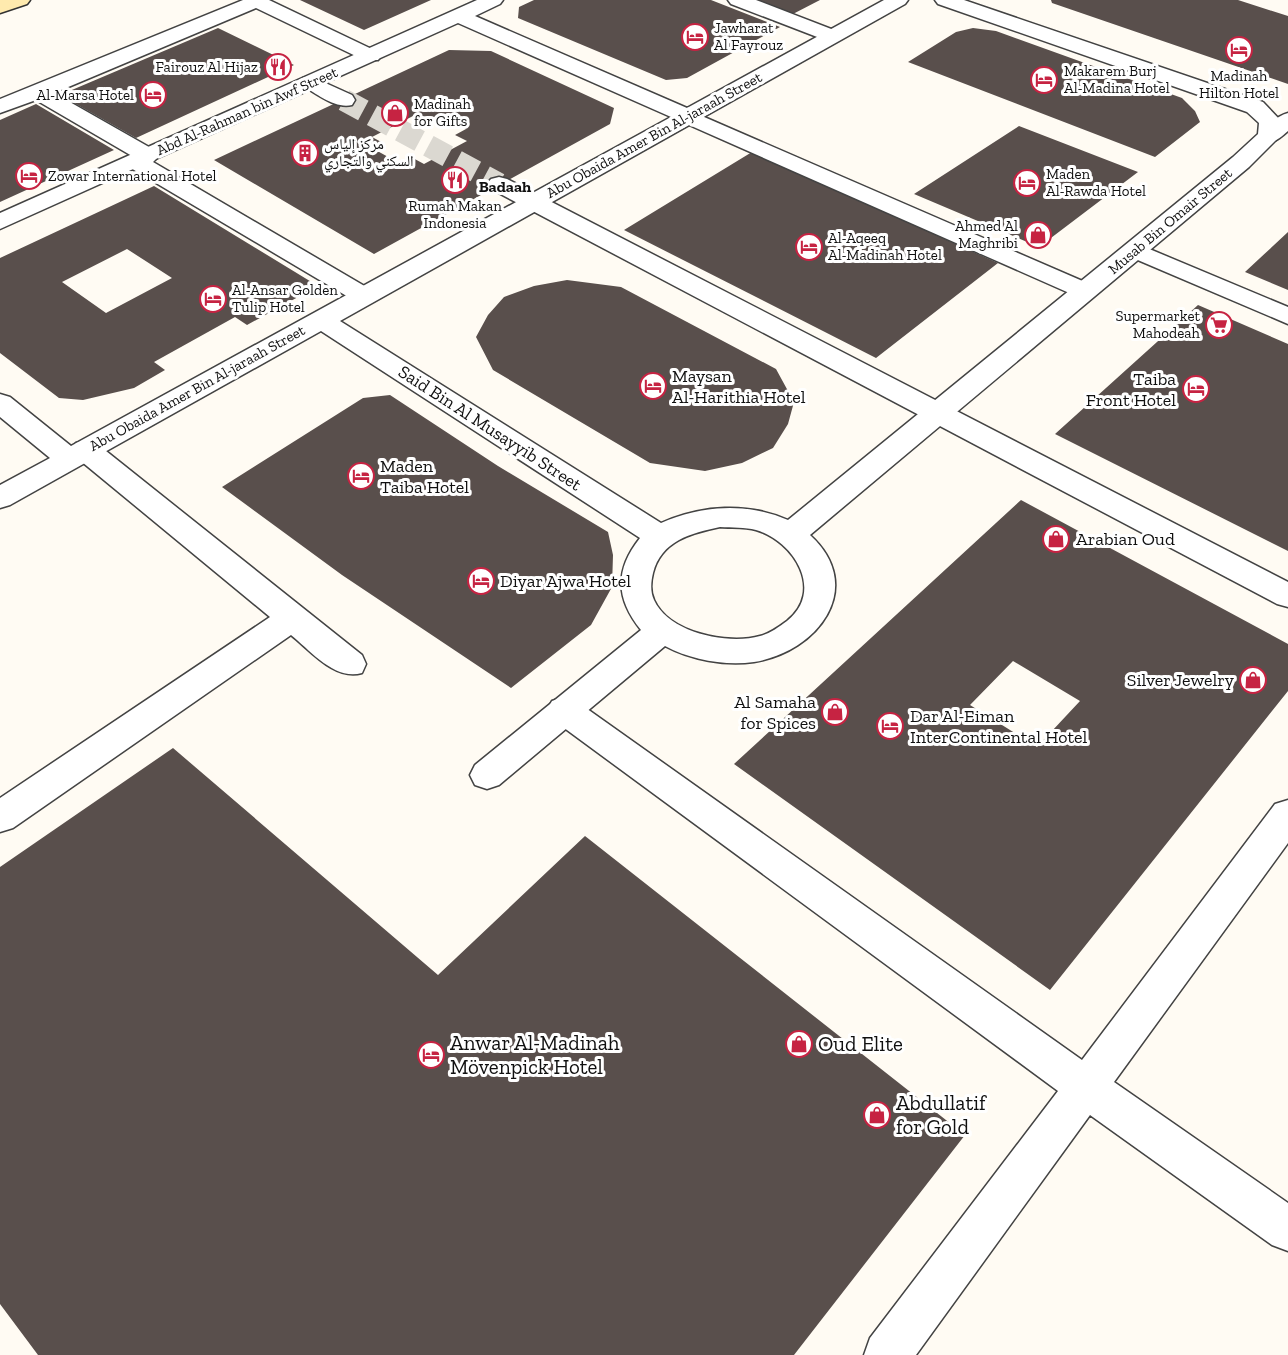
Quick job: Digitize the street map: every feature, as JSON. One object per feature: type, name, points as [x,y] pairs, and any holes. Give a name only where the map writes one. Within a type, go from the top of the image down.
[{"type":"main road","points":[[0,7],[20,0]]},
{"type":"street","name":"Abd Al-Rahman bin Awf Street","points":[[1,221],[493,0]]},
{"type":"street","points":[[738,0],[832,36]]},
{"type":"street","name":"Abu Obaida Amer Bin Al-jaraah Street","points":[[0,498],[898,0]]},
{"type":"street","points":[[945,0],[1173,77],[1255,108],[1270,121],[1269,136]]},
{"type":"street","points":[[0,107],[256,1],[371,56]]},
{"type":"street","points":[[459,16],[1085,291]]},
{"type":"street","points":[[310,82],[344,100]]},
{"type":"street","points":[[37,92],[364,296]]},
{"type":"street","name":"Musab Bin Omair Street","points":[[790,535],[1241,162],[1288,120]]},
{"type":"street","points":[[499,184],[1288,596]]},
{"type":"street","points":[[1135,250],[1288,316]]},
{"type":"street","name":"Said Bin Al Musayyib Street","points":[[321,320],[659,536]]},
{"type":"street","points":[[0,403],[77,455],[350,664]]},
{"type":"street","points":[[720,517],[758,521],[790,535],[812,555],[821,576],[818,607],[802,629],[771,646],[730,652],[696,647],[662,631],[642,609],[635,588],[641,557],[659,536],[690,522],[720,517]]},
{"type":"street","points":[[0,818],[292,618]]},
{"type":"street","points":[[487,775],[662,631]]},
{"type":"street","points":[[564,710],[1087,1088],[1288,1229]]},
{"type":"street","points":[[887,1355],[1288,815]]},
{"type":"building","points":[[300,0],[431,0],[364,30]]},
{"type":"building","points":[[534,0],[711,0],[780,27],[687,78],[666,80],[518,18],[519,7]]},
{"type":"building","points":[[752,0],[820,0],[791,15]]},
{"type":"building","name":"Madinah Hilton Hotel","points":[[1051,0],[1238,0],[1288,16],[1288,84],[1052,3]]},
{"type":"building","points":[[218,28],[294,65],[136,138],[60,95]]},
{"type":"building","name":"Makarem Burj Al-Madina Hotel","points":[[973,28],[996,31],[1182,98],[1195,111],[1200,122],[1155,157],[908,62],[956,32]]},
{"type":"building","name":"مركز إلياس السكني والتجاري","points":[[449,50],[491,51],[614,108],[610,124],[374,254],[214,160]],"holes":[[[415,115],[427,121],[439,115],[466,129],[455,135],[467,141],[424,164],[411,157],[399,163],[372,148],[383,143],[372,137]]]},
{"type":"building","name":"Zowar International Hotel","points":[[36,104],[114,150],[0,202],[0,120]]},
{"type":"building","name":"Maden Al-Rawda Hotel","points":[[1019,126],[1138,172],[1039,247],[914,194]]},
{"type":"building","name":"Al-Aqeeq Al-Madinah Hotel","points":[[752,152],[998,263],[876,358],[624,230]]},
{"type":"building","name":"Al-Ansar Golden Tulip Hotel","points":[[154,186],[318,286],[247,325],[235,317],[154,362],[165,370],[134,388],[83,400],[59,398],[0,353],[0,258]],"holes":[[[127,249],[172,278],[106,313],[62,282]]]},
{"type":"building","points":[[1288,232],[1288,290],[1245,272]]},
{"type":"building","name":"Maysan Al-Harithia Hotel","points":[[567,280],[621,287],[776,369],[794,402],[788,424],[773,448],[742,463],[705,471],[650,463],[493,370],[476,337],[488,315],[504,297],[534,286]]},
{"type":"building","name":"Taiba Front Hotel","points":[[1198,305],[1288,344],[1288,551],[1055,434]]},
{"type":"building","points":[[390,395],[498,466],[608,532],[613,555],[612,587],[591,625],[511,688],[342,575],[222,487],[363,398]]},
{"type":"building","name":"Dar Al-Eiman InterContinental Hotel","points":[[1021,500],[1288,644],[1288,691],[1050,990],[734,764]],"holes":[[[1013,661],[1080,701],[1037,747],[970,705]]]},
{"type":"building","name":"Anwar Al-Madinah Mövenpick Hotel","points":[[173,748],[438,975],[585,836],[965,1135],[794,1355],[38,1355],[0,1304],[0,867]]},
{"type":"tunnel","points":[[344,100],[499,184]]},
{"type":"place","name":"Jawharat Al Fayrouz","points":[[695,37]]},
{"type":"place","name":"Madinah Hilton Hotel","points":[[1239,50]]},
{"type":"place","name":"Fairouz Al Hijaz","points":[[278,67]]},
{"type":"place","name":"Makarem Burj Al-Madina Hotel","points":[[1044,80]]},
{"type":"place","name":"Al-Marsa Hotel","points":[[153,95]]},
{"type":"place","name":"Madinah for Gifts","points":[[395,113]]},
{"type":"place","name":"مركز إلياس السكني والتجاري","points":[[305,153]]},
{"type":"place","name":"Zowar International Hotel","points":[[29,176]]},
{"type":"place","name":"Rumah Makan Indonesia","points":[[455,180]]},
{"type":"place","name":"Maden Al-Rawda Hotel","points":[[1027,183]]},
{"type":"place","name":"Ahmed Al Maghribi","points":[[1038,235]]},
{"type":"place","name":"Al-Aqeeq Al-Madinah Hotel","points":[[809,247]]},
{"type":"place","name":"Al-Ansar Golden Tulip Hotel","points":[[213,299]]},
{"type":"place","name":"Supermarket Mahodeah","points":[[1219,325]]},
{"type":"place","name":"Maysan Al-Harithia Hotel","points":[[653,386]]},
{"type":"place","name":"Taiba Front Hotel","points":[[1196,389]]},
{"type":"place","name":"Maden Taiba Hotel","points":[[361,476]]},
{"type":"place","name":"Arabian Oud","points":[[1056,539]]},
{"type":"place","name":"Diyar Ajwa Hotel","points":[[481,581]]},
{"type":"place","name":"Silver Jewelry","points":[[1253,680]]},
{"type":"place","name":"Al Samaha for Spices","points":[[835,712]]},
{"type":"place","name":"Dar Al-Eiman InterContinental Hotel","points":[[890,726]]},
{"type":"place","name":"Oud Elite","points":[[799,1044]]},
{"type":"place","name":"Anwar Al-Madinah Mövenpick Hotel","points":[[431,1055]]},
{"type":"place","name":"Abdullatif for Gold","points":[[877,1115]]},
{"type":"district","name":"Badaah","points":[[505,186]]}]
